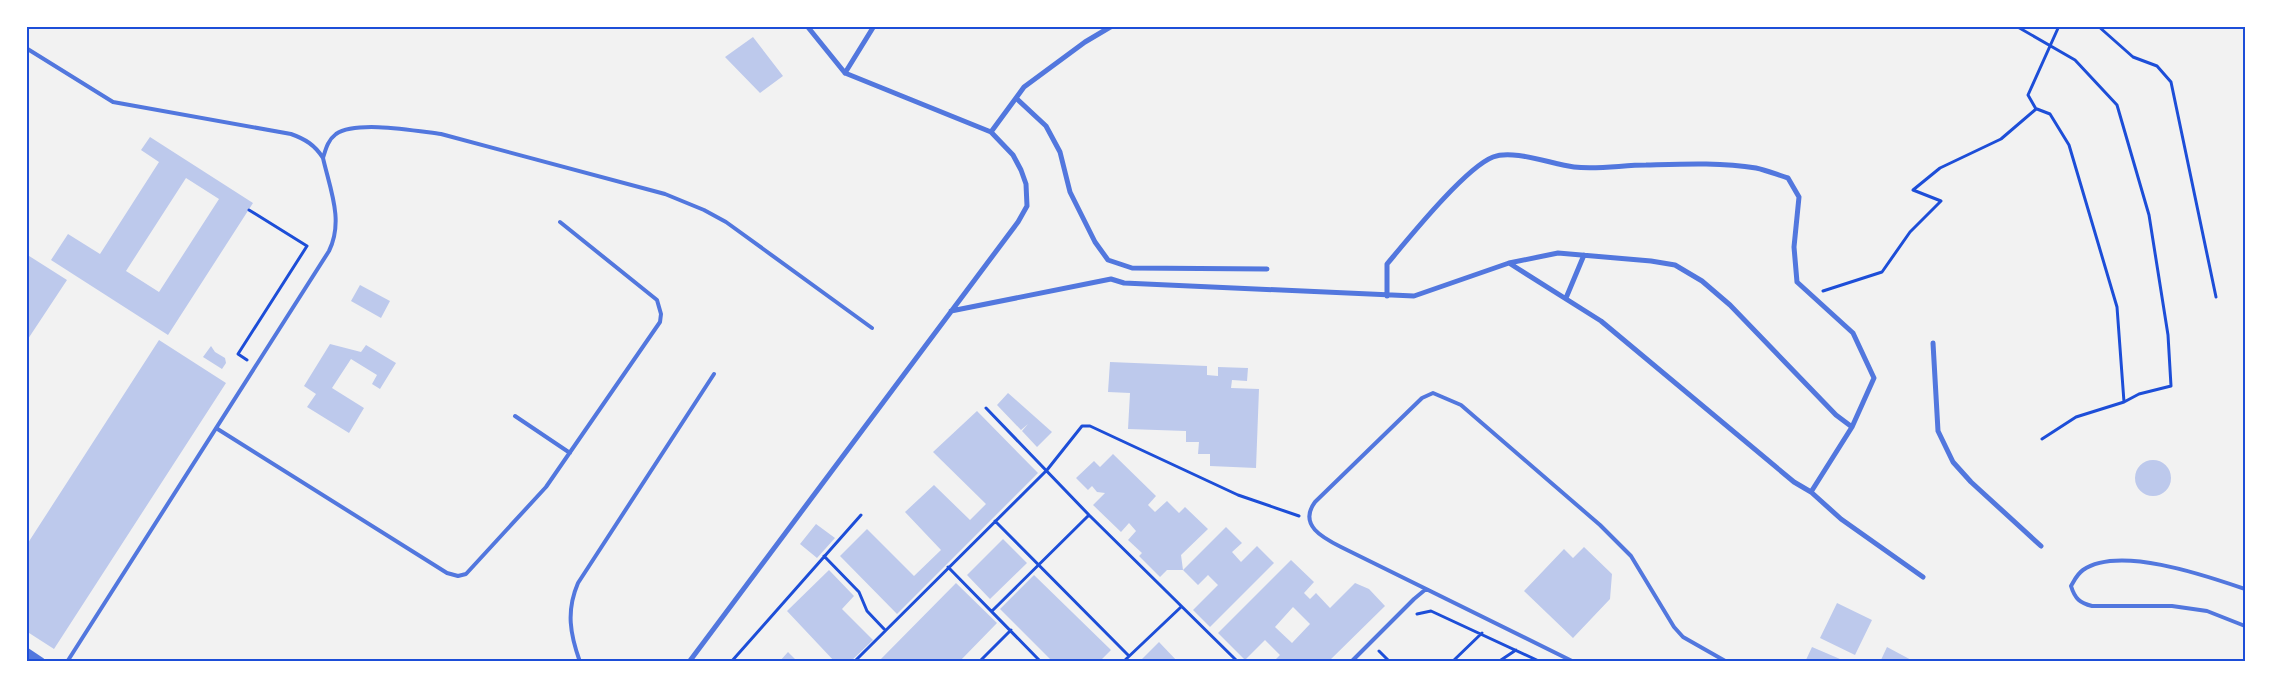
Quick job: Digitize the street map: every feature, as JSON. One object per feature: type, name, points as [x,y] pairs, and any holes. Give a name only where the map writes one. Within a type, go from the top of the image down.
[{"type":"street","points":[[689,662],[1018,222],[1027,206],[1026,184],[1022,170],[1013,155],[991,132],[845,73],[807,26]]},
{"type":"street","points":[[845,73],[874,26]]},
{"type":"street","points":[[991,132],[1016,98],[1032,81],[1085,42],[1112,26]]},
{"type":"street","points":[[1016,98],[1046,126],[1060,152],[1070,192],[1095,242],[1108,260],[1132,268],[1266,270]]},
{"type":"street","points":[[1387,296],[1387,264],[1419,226],[1471,172],[1493,157],[1517,154],[1540,161],[1577,167],[1647,165],[1756,168],[1788,178],[1799,197],[1794,247],[1797,282],[1852,333],[1874,378],[1852,427],[1811,492]]},
{"type":"street","points":[[951,311],[1112,279],[1124,283],[1414,296],[1509,263],[1558,253],[1675,265],[1702,281],[1730,305],[1836,415],[1852,427]]},
{"type":"street","points":[[1566,298],[1584,255]]},
{"type":"street","points":[[1509,263],[1601,321],[1794,482],[1811,492],[1841,519],[1923,578]]},
{"type":"street","points":[[1933,343],[1938,431],[1953,462],[1971,482],[2041,546]]},
{"type":"street","points":[[26,652],[41,662]]},
{"type":"lane","points":[[26,48],[114,102],[291,134],[311,143],[323,158],[337,221],[333,242],[67,662]]},
{"type":"lane","points":[[323,158],[330,140],[345,130],[355,128],[410,130],[441,134],[665,194],[704,210],[726,222],[872,328]]},
{"type":"lane","points":[[216,428],[453,575],[466,574],[475,567],[546,487],[660,322],[660,306],[652,295],[560,222]]},
{"type":"lane","points":[[580,662],[573,642],[569,618],[578,583],[714,374]]},
{"type":"lane","points":[[1574,662],[1320,536],[1309,519],[1310,510],[1315,502],[1422,398],[1433,393],[1461,405],[1600,525],[1631,556],[1674,627],[1683,636],[1727,662]]},
{"type":"lane","points":[[515,416],[570,452]]},
{"type":"lane","points":[[2245,589],[2179,568],[2146,562],[2100,563],[2083,570],[2071,586],[2074,596],[2081,603],[2092,606],[2172,606],[2207,611],[2245,626]]},
{"type":"lane","points":[[1351,662],[1426,589]]},
{"type":"path","points":[[2016,26],[2075,60],[2117,105],[2149,215],[2168,335],[2171,386],[2139,394],[2124,402],[2076,417],[2042,439]]},
{"type":"path","points":[[2059,26],[2028,95],[2036,109],[2050,114],[2069,144],[2117,307],[2124,402]]},
{"type":"path","points":[[2098,26],[2134,56],[2156,66],[2171,82],[2216,297]]},
{"type":"path","points":[[1810,295],[1882,272],[1910,232],[1941,201],[1913,190],[1940,168],[2001,139],[2036,109]]},
{"type":"path","points":[[238,354],[307,246],[250,211]]},
{"type":"path","points":[[986,408],[1181,607],[1238,662]]},
{"type":"path","points":[[854,662],[1047,470],[1082,426],[1090,426],[1238,495],[1309,519]]},
{"type":"path","points":[[992,611],[1089,514]]},
{"type":"path","points":[[731,662],[861,515]]},
{"type":"path","points":[[995,521],[1129,656]]},
{"type":"path","points":[[824,556],[859,592],[867,611],[885,630]]},
{"type":"path","points":[[948,567],[1041,662]]},
{"type":"path","points":[[1123,662],[1181,607]]},
{"type":"path","points":[[1411,620],[1418,613],[1431,610],[1541,662]]},
{"type":"path","points":[[979,662],[1011,630]]},
{"type":"path","points":[[1452,662],[1482,633]]},
{"type":"path","points":[[1374,656],[1386,645]]},
{"type":"path","points":[[1498,662],[1516,650]]},
{"type":"path","points":[[1379,651],[1390,662]]},
{"type":"building","points":[[753,37],[783,76],[760,93],[725,57]]},
{"type":"building","points":[[150,137],[253,203],[168,335],[51,260],[68,234],[100,254],[159,162],[141,150]],"holes":[[[186,178],[219,199],[159,292],[126,271]]]},
{"type":"building","points":[[26,254],[67,280],[26,342]]},
{"type":"building","points":[[360,285],[390,301],[381,318],[351,301]]},
{"type":"building","points":[[159,340],[226,383],[54,649],[26,631],[26,546]]},
{"type":"building","points":[[330,344],[361,352],[366,345],[396,363],[380,389],[372,384],[377,375],[351,359],[332,388],[364,408],[349,433],[307,407],[316,394],[304,386]]},
{"type":"building","points":[[211,346],[215,352],[225,358],[226,363],[222,369],[203,357]]},
{"type":"building","points":[[1110,362],[1207,366],[1207,375],[1218,376],[1218,367],[1248,368],[1247,381],[1232,380],[1231,388],[1259,389],[1256,468],[1210,466],[1210,454],[1198,454],[1199,442],[1186,442],[1186,431],[1128,429],[1130,393],[1108,392]]},
{"type":"building","points":[[1008,393],[1052,432],[1037,447],[1022,431],[1028,424],[1021,430],[997,405]]},
{"type":"building","points":[[977,411],[1038,473],[897,614],[840,556],[867,529],[914,576],[941,550],[905,512],[934,485],[970,520],[986,504],[933,452]]},
{"type":"building","points":[[1113,454],[1156,496],[1148,505],[1155,512],[1167,501],[1179,513],[1185,507],[1208,529],[1181,555],[1183,570],[1167,570],[1160,577],[1139,556],[1142,553],[1128,540],[1136,531],[1129,523],[1121,532],[1093,505],[1105,493],[1097,492],[1092,486],[1088,490],[1076,478],[1094,461],[1100,467]]},
{"type":"building","points":[[2153,460],[2160,461],[2166,465],[2170,471],[2170,485],[2166,491],[2160,495],[2153,496],[2146,495],[2140,491],[2136,485],[2135,478],[2136,471],[2140,465],[2146,461]]},
{"type":"building","points":[[816,524],[835,538],[817,558],[800,544]]},
{"type":"building","points":[[1226,527],[1242,543],[1232,552],[1241,562],[1257,546],[1274,563],[1210,627],[1193,610],[1218,585],[1208,575],[1198,585],[1183,570]]},
{"type":"building","points":[[1003,539],[1027,563],[990,599],[967,575]]},
{"type":"building","points":[[1584,547],[1612,574],[1610,599],[1573,638],[1524,591],[1564,549],[1573,558]]},
{"type":"building","points":[[1291,560],[1314,582],[1304,593],[1310,599],[1316,593],[1330,608],[1355,583],[1369,589],[1385,606],[1328,662],[1273,662],[1280,655],[1265,640],[1245,660],[1218,633]],"holes":[[[1293,607],[1310,624],[1292,643],[1275,627]]]},
{"type":"building","points":[[829,570],[854,596],[842,609],[873,640],[850,662],[835,662],[787,611]]},
{"type":"building","points":[[1034,575],[1111,650],[1099,662],[1053,662],[1000,609]]},
{"type":"building","points":[[956,583],[997,623],[959,662],[878,662]]},
{"type":"building","points":[[1837,603],[1872,620],[1855,655],[1820,638]]},
{"type":"building","points":[[1159,642],[1178,662],[1139,662]]},
{"type":"building","points":[[1812,647],[1840,659],[1838,662],[1805,662]]},
{"type":"building","points":[[1887,647],[1915,662],[1880,662]]},
{"type":"building","points":[[788,652],[798,662],[779,662]]}]
